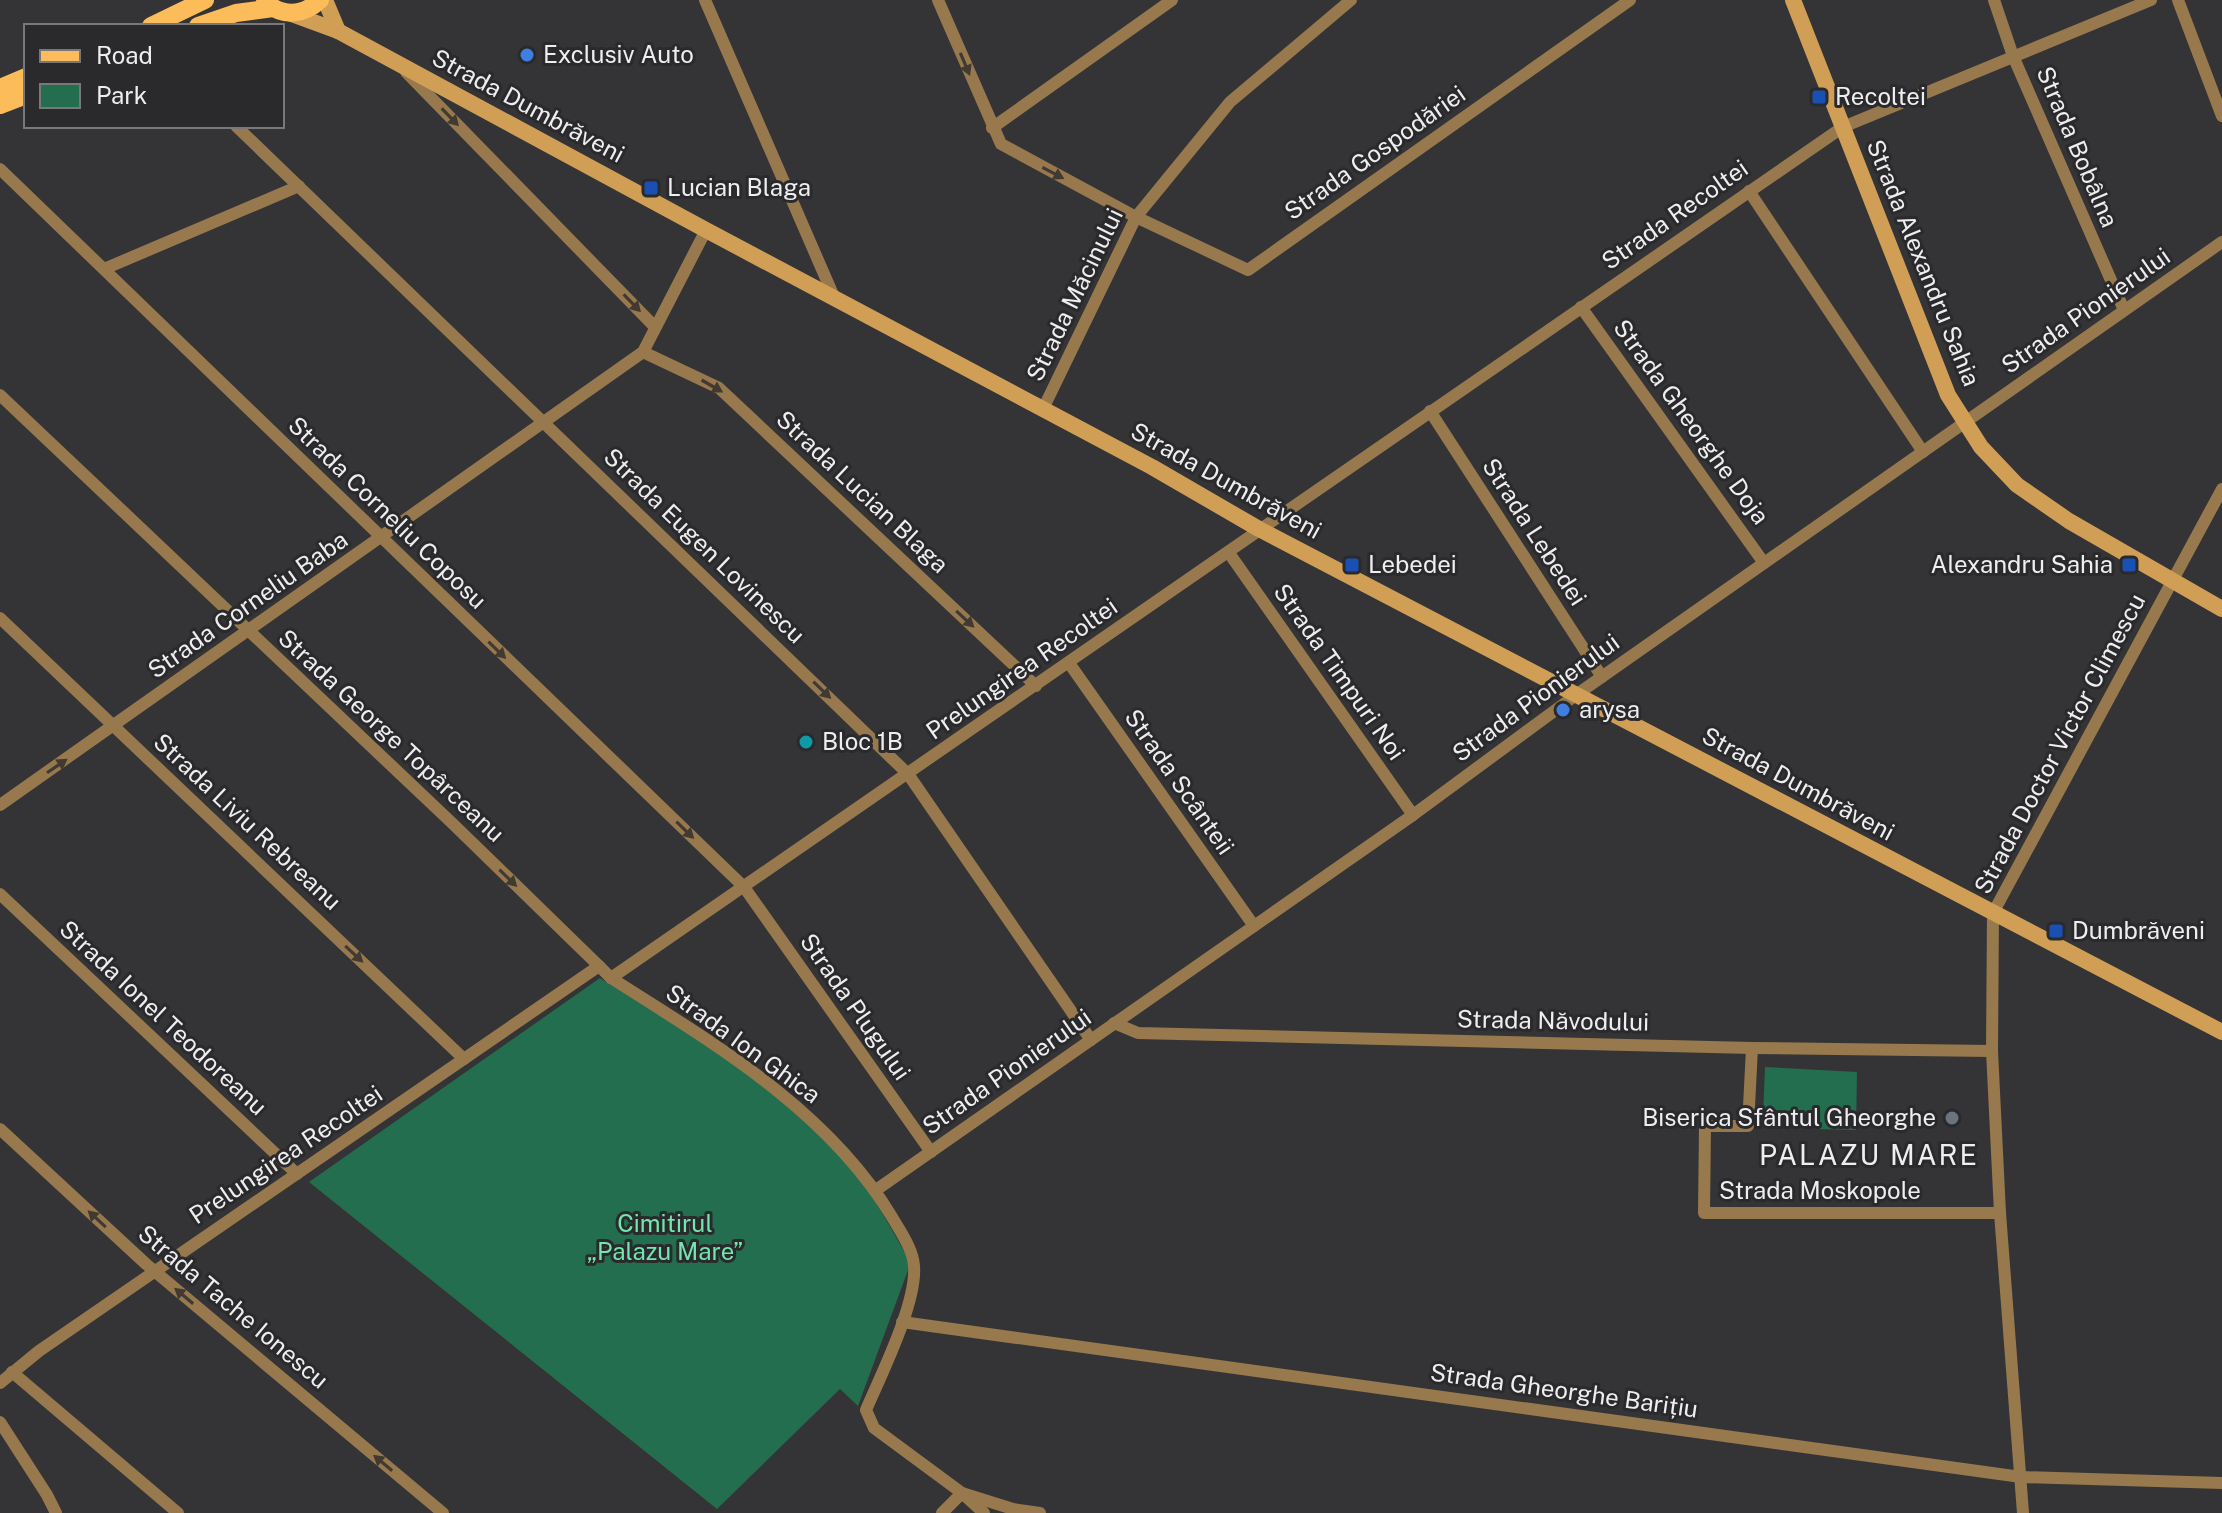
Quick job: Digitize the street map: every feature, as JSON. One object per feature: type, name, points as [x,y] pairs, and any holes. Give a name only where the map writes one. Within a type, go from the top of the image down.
[{"type":"main road","points":[[155,24],[205,0]]},
{"type":"main road","points":[[204,24],[236,13],[275,7],[306,11],[322,0]]},
{"type":"main road","points":[[0,88],[24,78]]},
{"type":"main road","points":[[0,105],[24,96]]},
{"type":"street","points":[[322,0],[338,31]]},
{"type":"street","points":[[705,0],[834,297]]},
{"type":"street","points":[[938,0],[1001,144],[1136,217]]},
{"type":"street","points":[[992,128],[1171,0]]},
{"type":"street","name":"Strada Măcinului","points":[[1043,409],[1136,217],[1230,102],[1351,0]]},
{"type":"street","name":"Strada Gospodăriei","points":[[1136,217],[1248,270],[1630,0]]},
{"type":"street","name":"Strada Alexandru Sahia","points":[[1793,0],[1948,395],[1964,423],[1981,447],[2017,485],[2069,521],[2222,609]]},
{"type":"street","name":"Strada Bobâlna","points":[[1994,0],[2013,56],[2124,310]]},
{"type":"street","name":"Strada Recoltei","points":[[1259,529],[1843,127],[2151,0]]},
{"type":"street","points":[[2178,0],[2222,116]]},
{"type":"street","name":"Strada Dumbrăveni","points":[[275,7],[338,31],[1152,467],[1259,529],[2222,1032]]},
{"type":"street","points":[[395,62],[655,327]]},
{"type":"street","name":"Strada Eugen Lovinescu","points":[[238,128],[908,774],[1091,1040]]},
{"type":"street","name":"Strada Corneliu Coposu","points":[[0,169],[744,887]]},
{"type":"street","points":[[104,269],[299,186]]},
{"type":"street","points":[[1749,191],[1923,452]]},
{"type":"street","name":"Strada Corneliu Baba","points":[[0,805],[643,352],[706,230]]},
{"type":"street","name":"Strada Pionierului","points":[[876,1190],[1413,815],[1576,695],[2222,242]]},
{"type":"street","name":"Strada Gheorghe Doja","points":[[1581,307],[1764,563]]},
{"type":"street","name":"Strada Lucian Blaga","points":[[643,352],[719,388],[1036,686]]},
{"type":"street","name":"Strada George Topârceanu","points":[[0,395],[611,978]]},
{"type":"street","name":"Strada Lebedei","points":[[1430,411],[1602,677]]},
{"type":"street","name":"Strada Doctor Victor Climescu","points":[[2023,1513],[2000,1213],[1992,1051],[1993,913],[2222,489]]},
{"type":"street","name":"Prelungirea Recoltei","points":[[611,978],[1229,553],[1259,529]]},
{"type":"street","name":"Strada Timpuri Noi","points":[[1229,553],[1413,815]]},
{"type":"street","name":"Strada Liviu Rebreanu","points":[[0,618],[464,1059]]},
{"type":"street","name":"Strada Scânteii","points":[[1069,663],[1254,926]]},
{"type":"street","name":"Strada Plugului","points":[[744,887],[931,1152]]},
{"type":"street","name":"Strada Ionel Teodoreanu","points":[[0,894],[297,1174]]},
{"type":"street","name":"Prelungirea Recoltei","points":[[0,1383],[155,1271],[599,966]]},
{"type":"street","name":"Strada Ion Ghica","points":[[611,978],[707,1039],[756,1075],[822,1131],[876,1190],[903,1236],[914,1266],[902,1322],[866,1410],[874,1428],[962,1493]]},
{"type":"street","name":"Strada Năvodului","points":[[1114,1023],[1138,1033],[1992,1051]]},
{"type":"street","name":"Strada Moskopole","points":[[1752,1048],[1748,1126],[1705,1126],[1704,1213],[2000,1213]]},
{"type":"street","name":"Strada Tache Ionescu","points":[[0,1129],[155,1271],[443,1513]]},
{"type":"street","name":"Strada Gheorghe Barițiu","points":[[902,1322],[2021,1477],[2222,1483]]},
{"type":"street","points":[[12,1372],[178,1513]]},
{"type":"street","points":[[0,1422],[56,1513]]},
{"type":"street","points":[[942,1513],[962,1493]]},
{"type":"street","points":[[962,1493],[984,1513]]},
{"type":"street","points":[[962,1493],[1013,1509],[1040,1513]]},
{"type":"green space","name":"Cimitirul „Palazu Mare”","points":[[600,978],[736,1066],[799,1116],[856,1174],[911,1262],[858,1406],[840,1389],[717,1509],[309,1182]]},
{"type":"green space","points":[[1765,1067],[1857,1072],[1856,1130],[1815,1129],[1815,1119],[1763,1117]]},
{"type":"place","name":"Exclusiv Auto","points":[[527,55]]},
{"type":"place","name":"Recoltei","points":[[1819,97]]},
{"type":"place","name":"Lucian Blaga","points":[[651,188]]},
{"type":"place","name":"Lebedei","points":[[1352,565]]},
{"type":"place","name":"Alexandru Sahia","points":[[2129,565]]},
{"type":"place","name":"arysa","points":[[1563,710]]},
{"type":"place","name":"Bloc 1B","points":[[806,742]]},
{"type":"place","name":"Dumbrăveni","points":[[2056,931]]},
{"type":"place","name":"Biserica Sfântul Gheorghe","points":[[1952,1118]]},
{"type":"district","name":"PALAZU MARE","points":[[1869,1155]]}]
